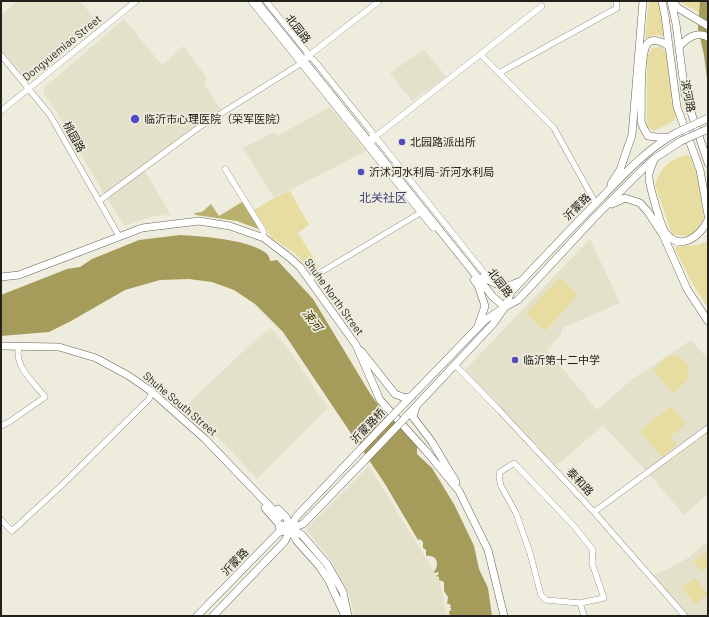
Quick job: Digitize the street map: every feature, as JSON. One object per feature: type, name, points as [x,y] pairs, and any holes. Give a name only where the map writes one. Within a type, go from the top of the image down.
[{"type":"main road","name":"北园路","points":[[256,1],[483,278],[505,307]]},
{"type":"main road","name":"北园路","points":[[262,1],[303,60]]},
{"type":"main road","points":[[603,196],[620,170],[632,135],[643,1]]},
{"type":"main road","name":"滨河路","points":[[662,1],[676,107],[700,170],[708,215]]},
{"type":"main road","points":[[671,1],[678,8],[708,26]]},
{"type":"main road","name":"滨河路","points":[[671,1],[685,94],[708,163]]},
{"type":"main road","points":[[679,47],[687,38],[697,34],[708,37]]},
{"type":"main road","points":[[669,46],[657,40],[646,45],[643,56],[641,121],[648,136],[669,137]]},
{"type":"main road","name":"沂蒙路","points":[[404,419],[493,324],[505,307],[511,292],[639,160],[669,137],[708,118]]},
{"type":"main road","name":"沂蒙路","points":[[397,411],[485,320],[518,300],[602,211],[655,158],[681,141],[708,129]]},
{"type":"main road","name":"北园路","points":[[370,141],[433,226],[493,297],[505,307]]},
{"type":"main road","points":[[655,158],[649,173],[649,183],[665,232],[673,240],[686,242],[697,236],[704,229],[708,220]]},
{"type":"main road","points":[[602,211],[616,201],[625,198],[640,203],[663,235],[686,289],[708,321]]},
{"type":"main road","name":"Shuhe North Street","points":[[1,278],[19,275],[142,228],[198,221],[230,226],[264,238],[300,267],[356,345],[380,400],[426,451],[459,491],[488,550],[504,616]]},
{"type":"main road","points":[[433,226],[478,285],[485,306],[477,328]]},
{"type":"main road","points":[[483,278],[499,285],[512,286],[522,280]]},
{"type":"main road","points":[[356,345],[395,394],[405,398],[412,396]]},
{"type":"main road","name":"Shuhe South Street","points":[[1,346],[59,347],[96,358],[129,376],[152,392],[205,439],[243,477],[280,520]]},
{"type":"main road","points":[[368,374],[370,370],[374,371],[399,401],[397,411]]},
{"type":"main road","points":[[418,405],[413,417],[432,442],[457,483],[459,491]]},
{"type":"main road","name":"沂蒙路桥","points":[[355,455],[397,411]]},
{"type":"main road","points":[[404,419],[414,422],[435,451],[434,453],[426,451]]},
{"type":"main road","name":"沂蒙路桥","points":[[362,462],[404,419]]},
{"type":"main road","name":"沂蒙路","points":[[213,616],[285,541],[296,517],[355,455]]},
{"type":"main road","name":"沂蒙路","points":[[197,616],[278,533],[303,524],[362,462]]},
{"type":"main road","points":[[232,466],[238,478],[280,520],[291,528],[321,563],[332,578],[341,597],[347,616]]},
{"type":"main road","points":[[232,466],[244,472],[286,517],[291,528]]},
{"type":"main road","points":[[278,533],[280,520]]},
{"type":"main road","points":[[300,538],[303,524]]},
{"type":"main road","points":[[285,541],[300,538]]},
{"type":"street","name":"Dongyuemiao Street","points":[[1,111],[136,1]]},
{"type":"street","points":[[251,1],[303,60],[420,213],[433,226]]},
{"type":"street","points":[[266,1],[307,52],[303,60]]},
{"type":"street","points":[[99,201],[198,128],[303,60],[379,1]]},
{"type":"street","points":[[499,73],[618,8],[616,1]]},
{"type":"street","points":[[370,141],[542,6]]},
{"type":"street","name":"桃园路","points":[[1,55],[50,115],[119,236]]},
{"type":"street","points":[[481,55],[554,128],[596,204]]},
{"type":"street","points":[[370,141],[378,140],[492,283]]},
{"type":"street","points":[[225,169],[263,230],[264,238]]},
{"type":"street","points":[[313,277],[420,213]]},
{"type":"street","points":[[1,426],[45,397],[21,367],[17,352],[19,347]]},
{"type":"street","name":"泰和路","points":[[455,365],[594,512],[685,616]]},
{"type":"street","points":[[1,520],[12,531],[149,399],[152,392]]},
{"type":"street","points":[[594,512],[708,428]]},
{"type":"street","points":[[514,463],[574,526],[593,550],[592,563],[604,598],[580,603],[546,600],[541,595],[530,554],[516,513],[501,486],[499,477],[500,472],[514,463]]},
{"type":"street","points":[[580,603],[584,616]]},
{"type":"shaded area","points":[[18,1],[80,1],[98,23],[28,81],[1,49],[1,15]]},
{"type":"shaded area","points":[[649,1],[659,1],[665,36],[654,35],[645,38]]},
{"type":"shaded area","points":[[678,1],[700,1],[700,13]]},
{"type":"shaded area","name":"临沂市心理医院（荣军医院）","points":[[124,19],[162,65],[183,46],[207,78],[204,84],[221,110],[104,194],[56,111],[44,94],[44,88]]},
{"type":"shaded area","points":[[661,47],[667,53],[676,118],[670,123],[654,131],[647,126],[647,56],[652,48]]},
{"type":"shaded area","points":[[424,49],[446,77],[412,101],[390,73]]},
{"type":"shaded area","points":[[330,107],[366,151],[274,198],[243,148],[274,132],[277,136]]},
{"type":"shaded area","points":[[686,155],[691,157],[698,178],[704,218],[692,234],[683,236],[672,234],[655,185],[663,169],[670,162]]},
{"type":"shaded area","points":[[144,170],[171,215],[154,216],[124,226],[107,197]]},
{"type":"shaded area","points":[[290,191],[309,225],[298,233],[319,267],[311,272],[296,254],[272,238],[254,210],[274,198]]},
{"type":"shaded area","points":[[242,202],[258,229],[237,221],[196,215],[194,213],[202,212],[211,204],[219,216]]},
{"type":"shaded area","points":[[590,239],[620,303],[562,328],[562,333],[547,350],[597,410],[631,380],[691,340],[708,359],[708,494],[684,515],[648,473],[603,425],[556,466],[465,370]]},
{"type":"shaded area","points":[[708,241],[708,308],[692,283],[674,247],[698,245]]},
{"type":"shaded area","points":[[560,278],[578,295],[545,331],[526,313]]},
{"type":"shaded area","points":[[271,328],[292,354],[328,408],[257,479],[212,431],[185,409],[192,400],[253,342]]},
{"type":"shaded area","points":[[674,355],[683,359],[688,365],[689,375],[686,382],[673,393],[653,370],[666,358]]},
{"type":"shaded area","points":[[671,406],[686,424],[670,437],[677,445],[662,457],[640,431]]},
{"type":"shaded area","points":[[369,466],[440,581],[447,616],[354,616],[349,594],[332,562],[308,532],[307,528]]},
{"type":"shaded area","points":[[708,541],[708,616],[690,616],[654,576],[688,558]]},
{"type":"shaded area","points":[[708,551],[708,567],[702,571],[694,562]]},
{"type":"shaded area","points":[[695,578],[708,594],[696,605],[682,588]]},
{"type":"water","points":[[700,1],[708,1],[708,87],[704,55],[698,29]]},
{"type":"water","name":"涑河","points":[[180,235],[200,236],[240,242],[261,250],[268,255],[270,261],[277,260],[313,299],[371,395],[382,410],[417,444],[417,454],[432,468],[455,506],[474,546],[479,569],[488,588],[492,616],[452,616],[449,614],[451,608],[449,607],[451,607],[450,604],[447,604],[448,597],[444,591],[444,582],[439,580],[439,577],[436,576],[439,574],[438,572],[434,572],[437,566],[435,558],[426,556],[426,550],[423,548],[423,542],[420,539],[418,540],[385,484],[283,332],[255,304],[234,290],[212,282],[189,279],[160,280],[125,290],[49,332],[1,336],[1,295],[67,269],[80,267],[92,259],[139,240]]},
{"type":"place","name":"临沂市心理医院（荣军医院）","points":[[135,119]]},
{"type":"place","name":"北园路派出所","points":[[402,142]]},
{"type":"place","name":"沂沭河水利局-沂河水利局","points":[[361,172]]},
{"type":"place","name":"临沂第十二中学","points":[[515,360]]},
{"type":"district","name":"北关社区","points":[[383,198]]}]
